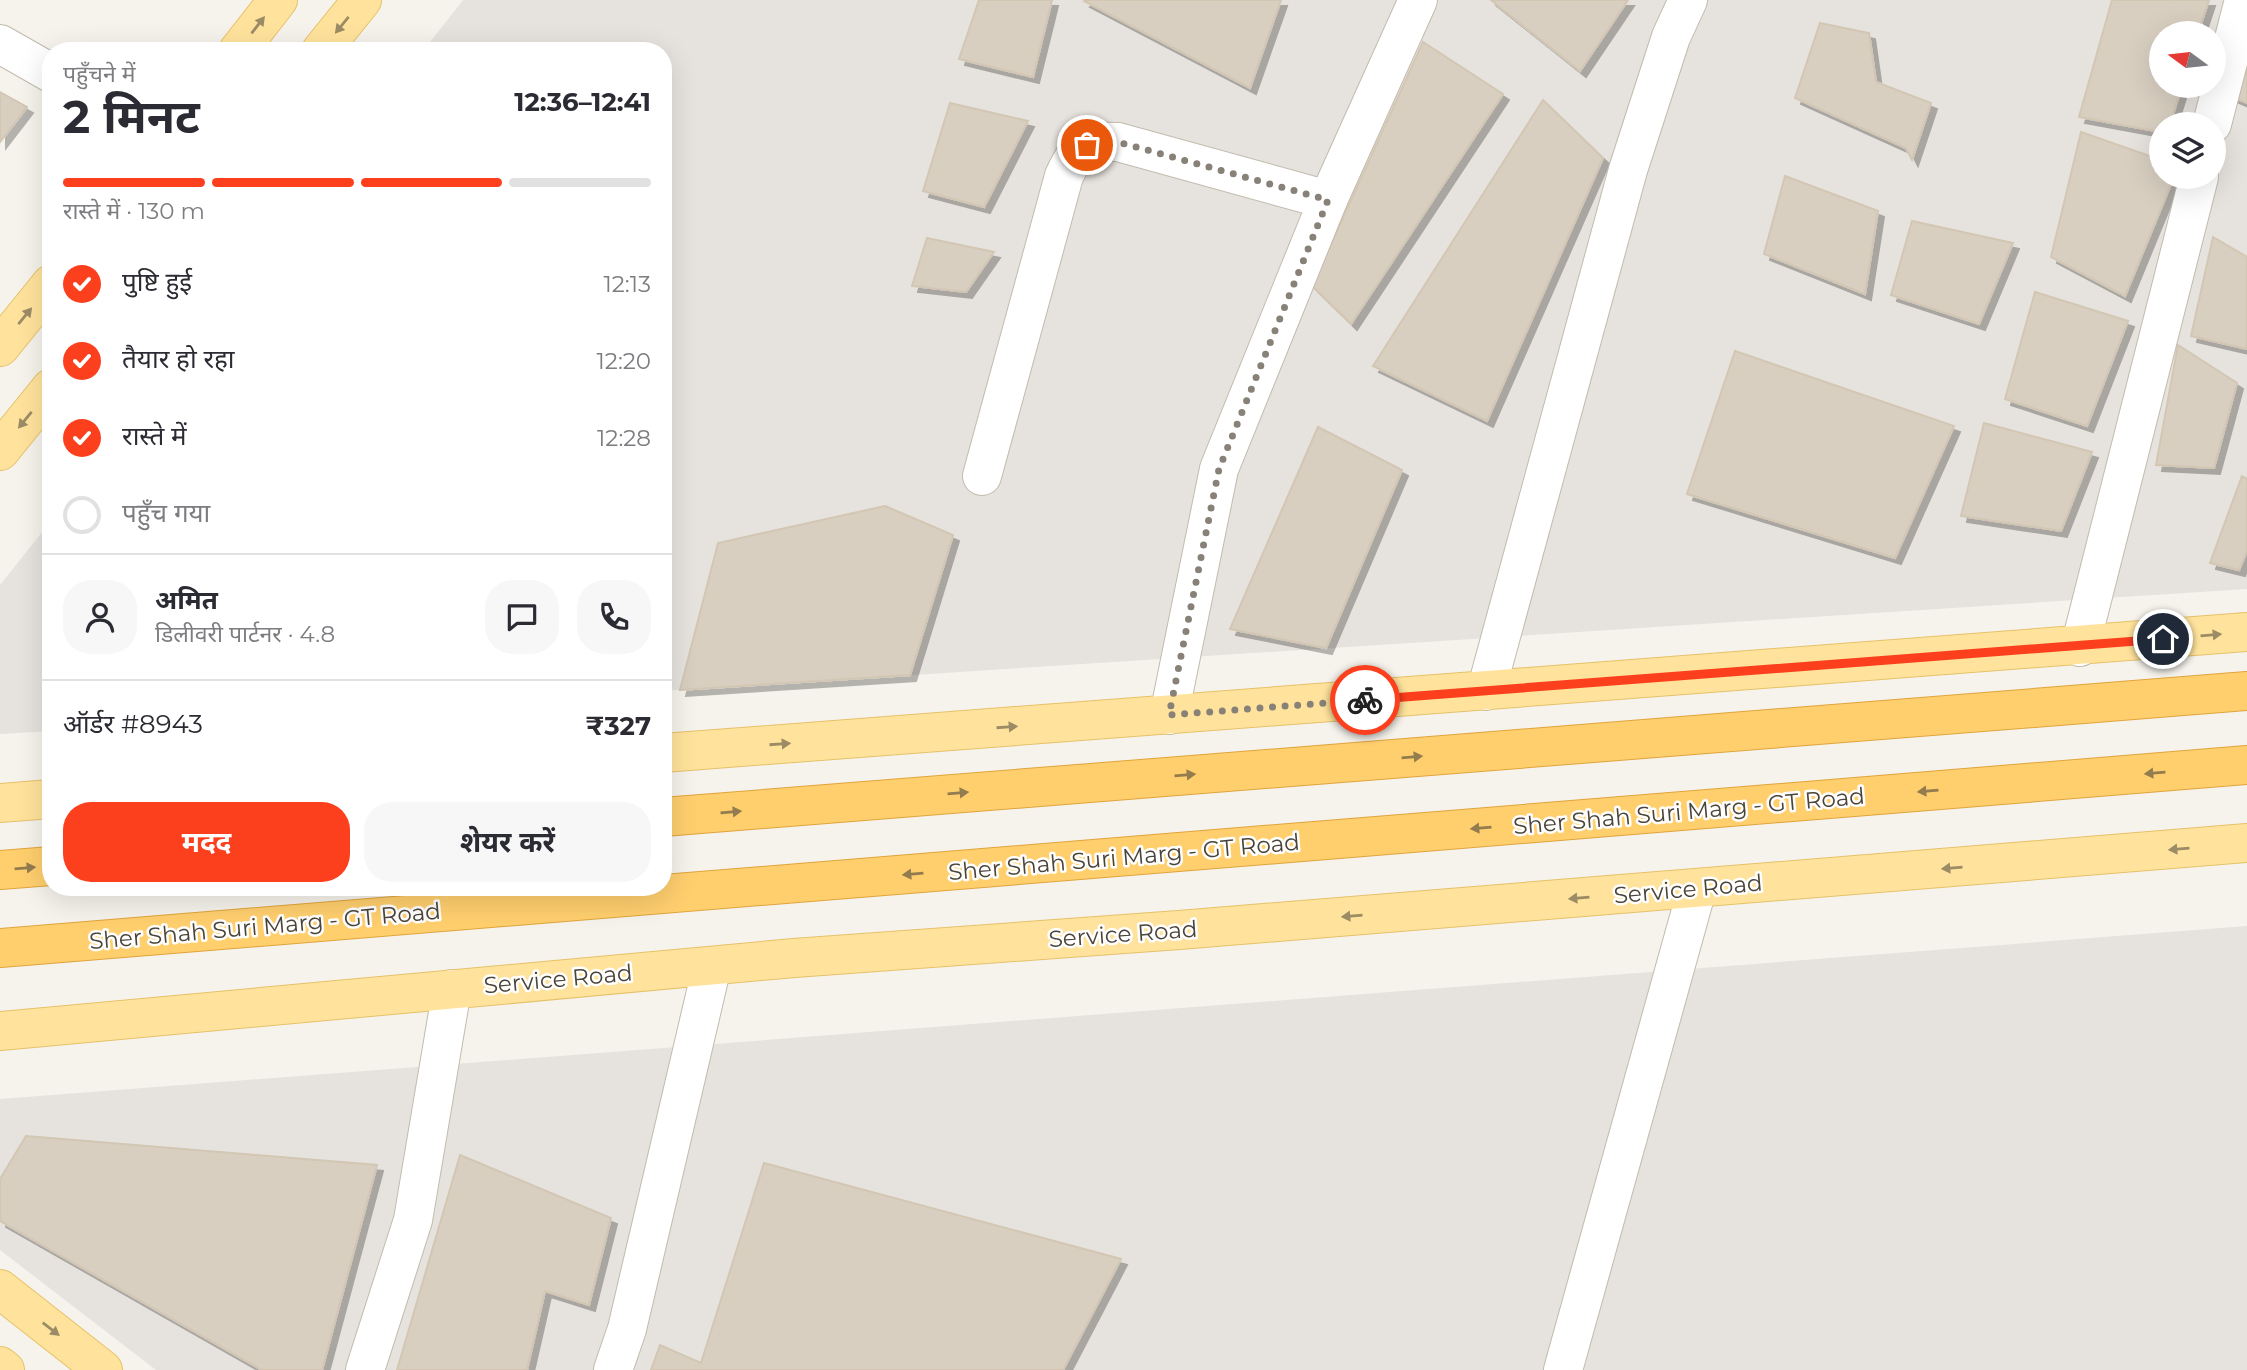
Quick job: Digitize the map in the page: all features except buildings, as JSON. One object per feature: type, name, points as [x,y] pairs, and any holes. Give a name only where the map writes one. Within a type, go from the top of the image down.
[{"type":"highway","points":[[672,816],[2247,691]]},
{"type":"highway","name":"Sher Shah Suri Marg - GT Road","points":[[672,893],[2247,765]]},
{"type":"highway","points":[[0,870],[42,867]]},
{"type":"highway","name":"Sher Shah Suri Marg - GT Road","points":[[0,948],[638,896]]},
{"type":"main road","points":[[245,42],[278,0]]},
{"type":"main road","points":[[328,42],[362,0]]},
{"type":"main road","points":[[0,347],[42,295]]},
{"type":"main road","points":[[0,452],[42,399]]},
{"type":"main road","points":[[672,752],[2080,647],[2247,632]]},
{"type":"main road","points":[[0,803],[42,800]]},
{"type":"main road","name":"Service Road","points":[[0,1031],[712,966],[2247,844]]},
{"type":"main road","points":[[0,1289],[103,1370]]},
{"type":"main road","points":[[0,1366],[5,1370]]},
{"type":"street","points":[[1169,715],[1219,469],[1328,200],[1419,0]]},
{"type":"street","points":[[1486,691],[1628,170],[1671,37],[1688,0]]},
{"type":"street","points":[[2215,112],[2244,0]]},
{"type":"street","points":[[0,44],[42,68]]},
{"type":"street","points":[[982,476],[1064,176],[1080,149],[1100,141],[1118,142],[1328,200]]},
{"type":"street","points":[[2080,647],[2196,189]]},
{"type":"street","points":[[1563,1370],[1697,889]]},
{"type":"street","points":[[613,1370],[627,1329],[712,966]]},
{"type":"street","points":[[365,1370],[413,1220],[452,989]]},
{"type":"shaded area","points":[[463,0],[2247,0],[2247,589],[672,690],[672,42],[430,42]]},
{"type":"shaded area","points":[[42,532],[42,732],[0,734],[0,585]]},
{"type":"shaded area","points":[[2247,926],[2247,1370],[156,1370],[0,1250],[0,1099]]},
{"type":"way so far","points":[[1087,145],[1100,141],[1118,142],[1328,200],[1219,469],[1169,715],[1365,700]]},
{"type":"route","points":[[1365,700],[2163,639]]}]
